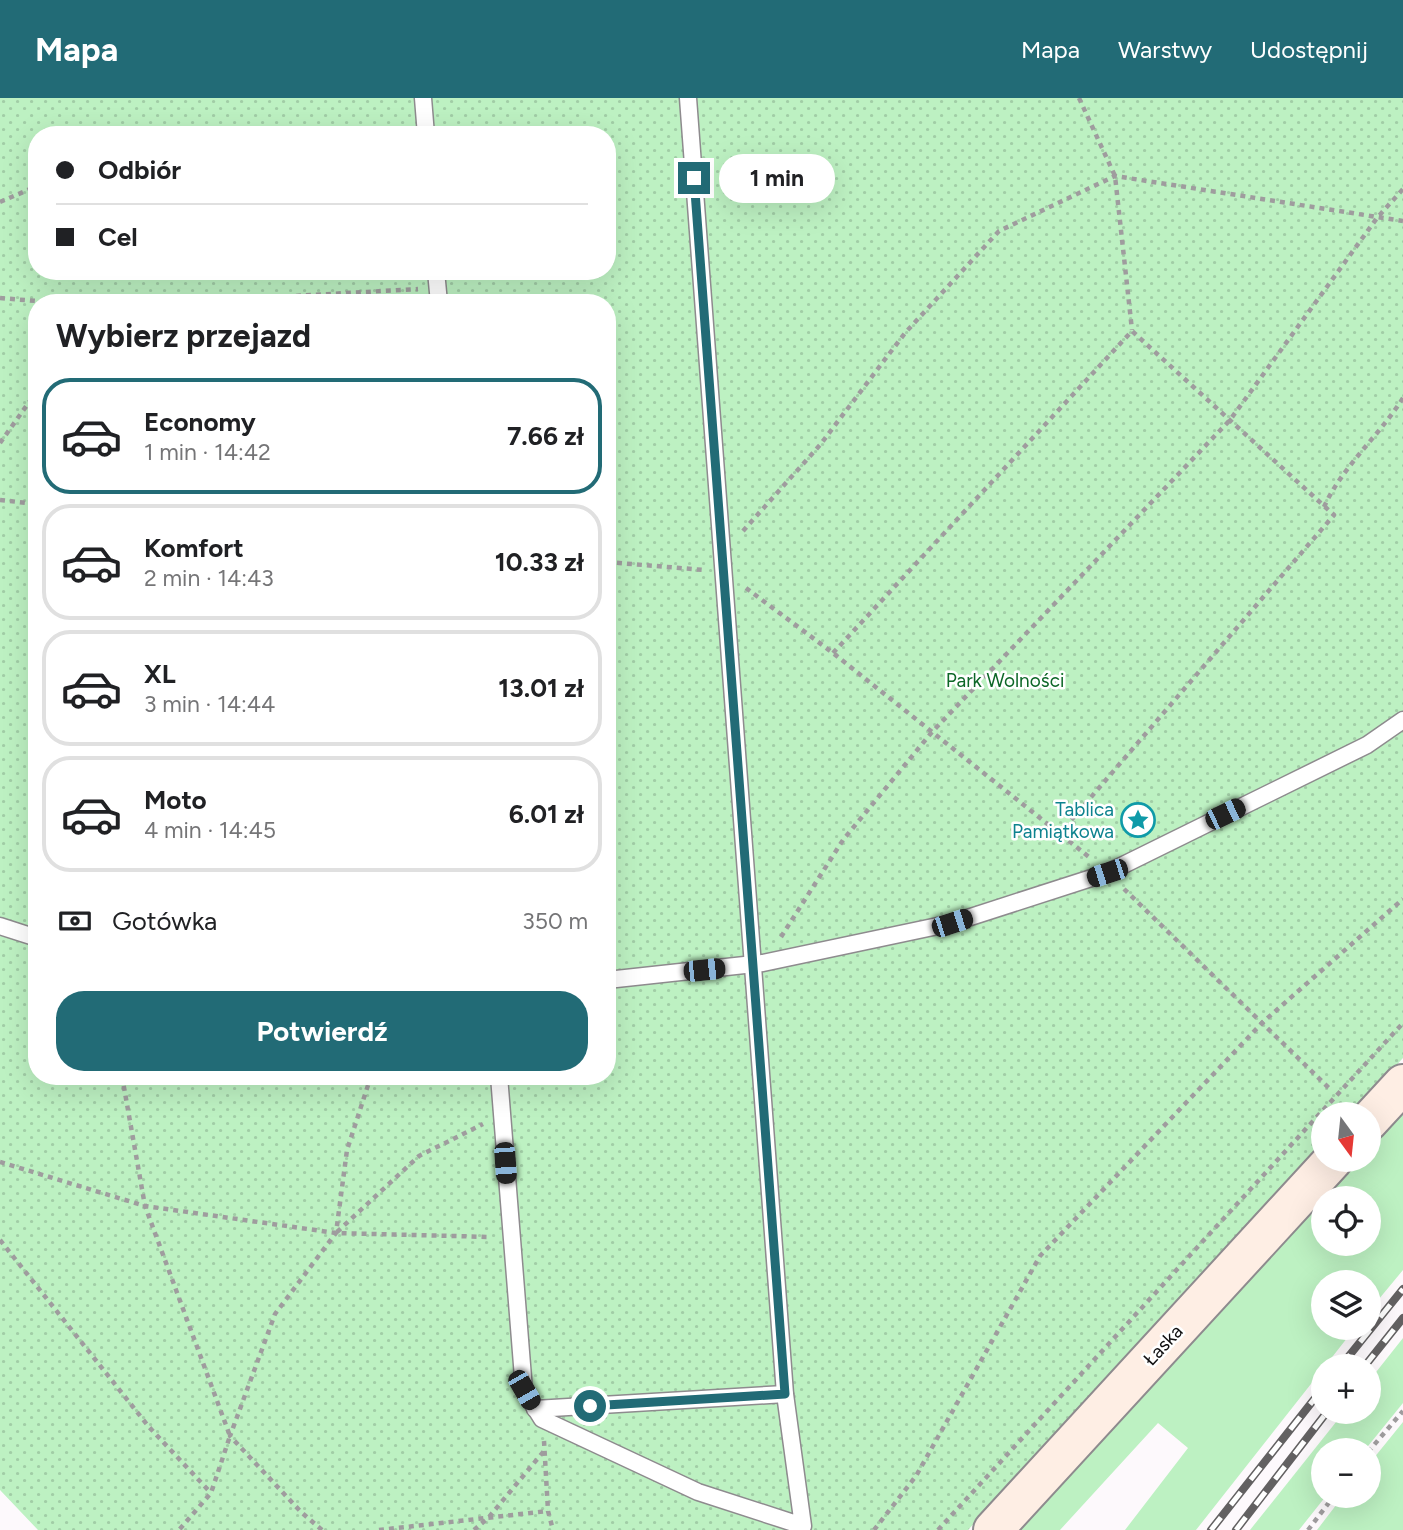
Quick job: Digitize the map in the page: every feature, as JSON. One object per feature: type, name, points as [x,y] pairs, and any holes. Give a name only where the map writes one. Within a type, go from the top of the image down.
[{"type":"main road","points":[[1381,1108],[1403,1084]]},
{"type":"main road","name":"Łaska","points":[[993,1530],[1322,1172]]},
{"type":"lane","points":[[423,98],[425,126]]},
{"type":"lane","points":[[500,1085],[509,1236],[524,1390],[538,1414],[698,1492],[804,1528],[785,1394],[758,964],[723,572],[688,98]]},
{"type":"lane","points":[[616,979],[758,964],[952,923],[1107,873],[1367,745],[1403,720]]},
{"type":"lane","points":[[0,926],[28,935]]},
{"type":"lane","points":[[538,1414],[785,1394]]},
{"type":"path","points":[[1061,832],[1334,515],[1132,331],[1115,176],[1079,98]]},
{"type":"path","points":[[722,554],[820,445],[905,333],[999,231],[1115,176],[1403,221]]},
{"type":"path","points":[[758,964],[843,839],[932,732],[1230,420],[1377,218],[1403,189]]},
{"type":"path","points":[[0,202],[28,190]]},
{"type":"path","points":[[325,294],[438,287]]},
{"type":"path","points":[[0,298],[28,300]]},
{"type":"path","points":[[833,653],[1132,331]]},
{"type":"path","points":[[1324,508],[1333,488],[1388,423],[1403,398]]},
{"type":"path","points":[[0,443],[28,404]]},
{"type":"path","points":[[0,500],[28,503]]},
{"type":"path","points":[[616,563],[723,572],[833,653],[1061,832],[1107,873],[1329,1088]]},
{"type":"path","points":[[874,1530],[916,1476],[1040,1256],[1263,1023],[1403,900]]},
{"type":"path","points":[[938,1530],[1403,1023]]},
{"type":"path","points":[[124,1085],[145,1206],[230,1436],[301,1512],[322,1530]]},
{"type":"path","points":[[336,1233],[347,1150],[368,1085]]},
{"type":"path","points":[[179,1530],[211,1493],[275,1314],[336,1233],[418,1156],[502,1115]]},
{"type":"path","points":[[0,1162],[145,1206],[336,1233],[509,1236]]},
{"type":"path","points":[[0,1240],[149,1427],[211,1493]]},
{"type":"path","points":[[1380,1438],[1403,1411]]},
{"type":"path","points":[[538,1414],[544,1450],[548,1511],[554,1530]]},
{"type":"path","points":[[474,1530],[489,1517],[544,1450]]},
{"type":"path","points":[[1308,1530],[1325,1508]]},
{"type":"path","points":[[379,1530],[548,1511]]},
{"type":"green space","name":"Park Wolności","points":[[0,98],[1403,98],[1403,1058],[1362,1102],[1311,1102],[1311,1158],[968,1530],[38,1530],[0,1490]]},
{"type":"green space","points":[[1403,1111],[1403,1270],[1381,1297],[1381,1270],[1311,1270],[1311,1340],[1346,1340],[1335,1354],[1311,1354],[1311,1384],[1196,1530],[1125,1530],[1188,1448],[1158,1423],[1060,1530],[1018,1530],[1311,1211],[1311,1256],[1381,1256],[1381,1186],[1334,1186],[1347,1172],[1381,1172],[1381,1136]]},
{"type":"green space","points":[[1403,1338],[1403,1403],[1375,1438],[1323,1438],[1334,1424],[1381,1424],[1381,1366]]},
{"type":"green space","points":[[1403,1422],[1403,1530],[1317,1530],[1334,1508],[1381,1508],[1381,1449]]},
{"type":"green space","points":[[1311,1453],[1311,1508],[1316,1508],[1299,1530],[1250,1530]]},
{"type":"railway","points":[[1350,1354],[1403,1289]]},
{"type":"railway","points":[[1374,1354],[1403,1318]]},
{"type":"railway","points":[[1211,1530],[1311,1403]]},
{"type":"railway","points":[[1236,1530],[1318,1424]]},
{"type":"place","name":"Tablica Pamiątkowa","points":[[1138,820]]},
{"type":"route","points":[[590,1406],[785,1394],[694,178]]}]
